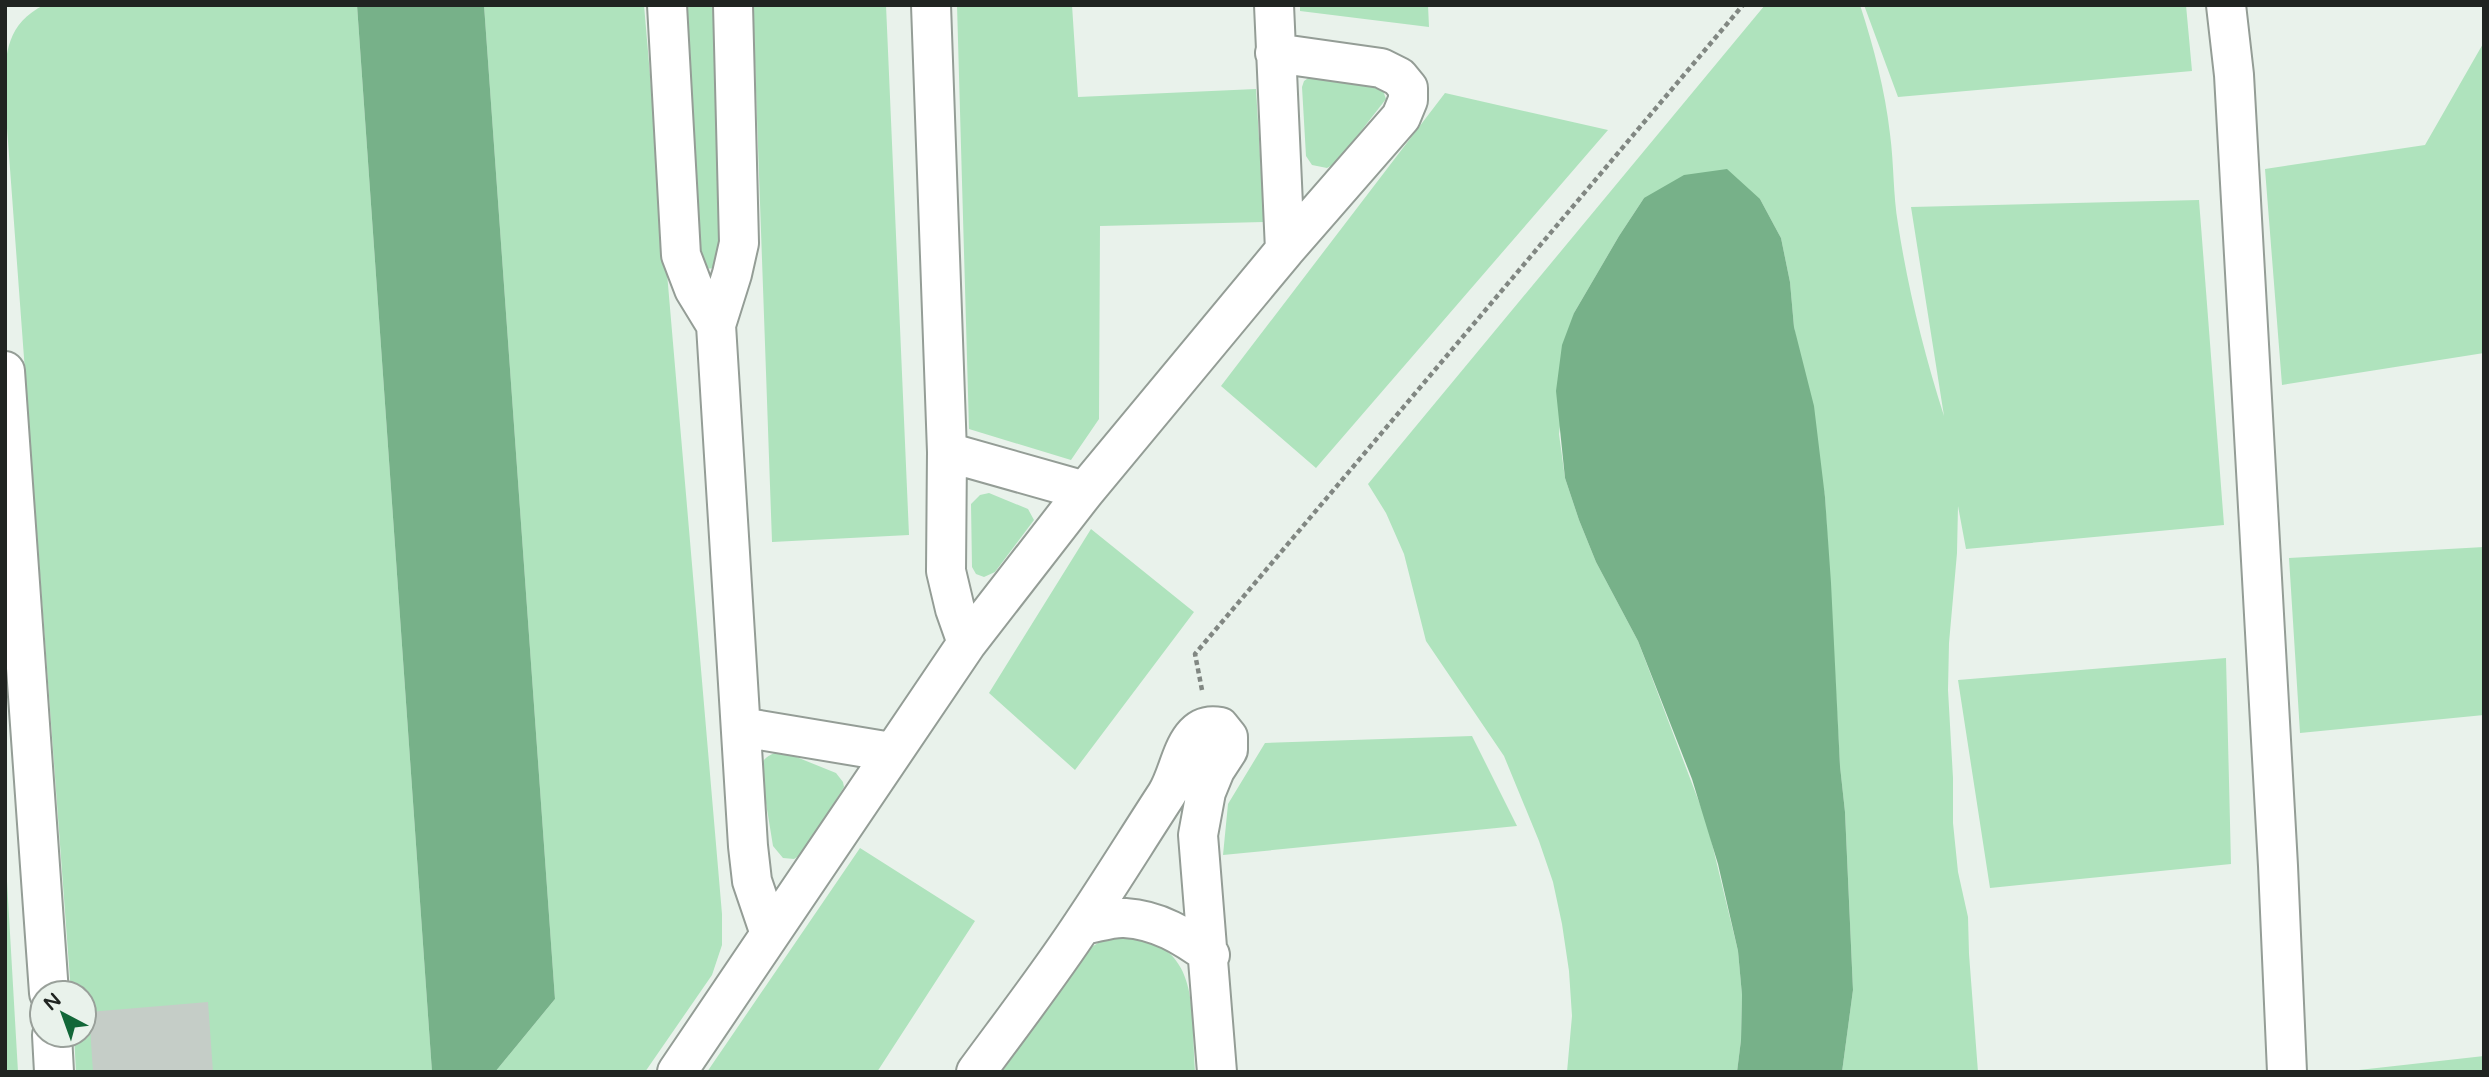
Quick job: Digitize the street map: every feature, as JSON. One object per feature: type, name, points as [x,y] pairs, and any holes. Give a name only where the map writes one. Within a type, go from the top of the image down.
[{"type":"street","points":[[667,5],[681,255],[694,289],[716,325]]},
{"type":"street","points":[[733,5],[739,243],[716,325],[748,846],[752,881],[770,934]]},
{"type":"street","points":[[931,5],[947,452],[946,571],[967,643]]},
{"type":"street","points":[[1274,5],[1285,250]]},
{"type":"street","points":[[2226,5],[2234,75],[2287,1072]]},
{"type":"street","points":[[677,1072],[967,643],[1085,491],[1285,250],[1401,117],[1408,100],[1408,88],[1399,77],[1381,68],[1275,52]]},
{"type":"street","points":[[5,370],[48,979]]},
{"type":"street","points":[[947,452],[1085,491]]},
{"type":"street","points":[[976,1072],[1082,925],[1172,786],[1189,740],[1197,731],[1208,725],[1220,727],[1228,737],[1227,750],[1206,792],[1198,835],[1210,955],[1217,1072]]},
{"type":"street","points":[[741,727],[891,752]]},
{"type":"street","points":[[1082,925],[1123,918],[1150,922],[1184,936],[1210,955]]},
{"type":"street","points":[[53,1049],[54,1072]]},
{"type":"path","points":[[1208,725],[1195,654],[1743,5]]},
{"type":"shaded area","points":[[44,5],[357,5],[432,1072],[76,1072],[75,1049],[98,1049],[98,979],[70,979],[5,101],[5,72],[9,46],[20,23]]},
{"type":"shaded area","points":[[357,5],[484,5],[555,999],[495,1072],[432,1072]]},
{"type":"shaded area","points":[[484,5],[644,5],[722,914],[722,945],[712,975],[645,1072],[495,1072],[555,999]]},
{"type":"shaded area","points":[[678,5],[717,5],[726,258],[711,268],[699,266]]},
{"type":"shaded area","points":[[753,5],[886,5],[909,535],[772,542]]},
{"type":"shaded area","points":[[957,5],[1072,5],[1078,97],[1256,89],[1264,222],[1100,226],[1099,419],[1071,460],[969,429]]},
{"type":"shaded area","points":[[1300,5],[1428,5],[1429,27],[1300,11]]},
{"type":"shaded area","points":[[1765,5],[1860,5],[1885,101],[1896,213],[1907,273],[1923,345],[1944,416],[1911,207],[2199,200],[2224,525],[1966,549],[1958,506],[1948,690],[1953,823],[1958,872],[1968,917],[1978,1072],[1842,1072],[1853,990],[1845,812],[1825,497],[1781,238],[1760,199],[1644,198],[1574,313],[1559,434],[1565,478],[1579,520],[1596,562],[1638,641],[1707,823],[1738,951],[1742,995],[1737,1072],[1567,1072],[1572,1016],[1569,971],[1553,882],[1504,756],[1426,641],[1404,554],[1386,513],[1368,484]]},
{"type":"shaded area","points":[[1864,5],[2186,5],[2192,71],[1898,97]]},
{"type":"shaded area","points":[[2484,42],[2484,353],[2282,385],[2265,169],[2425,145]]},
{"type":"shaded area","points":[[1314,74],[1382,88],[1386,99],[1336,163],[1327,168],[1312,165],[1306,156],[1302,87],[1304,81]]},
{"type":"shaded area","points":[[1445,93],[1608,130],[1316,468],[1221,386]]},
{"type":"shaded area","points":[[1727,169],[1760,199],[1781,238],[1790,282],[1794,327],[1814,406],[1825,497],[1831,583],[1853,990],[1842,1072],[1737,1072],[1742,995],[1738,951],[1718,864],[1692,779],[1638,641],[1596,562],[1565,478],[1556,391],[1562,345],[1574,313],[1644,198],[1684,175]]},
{"type":"shaded area","points":[[989,493],[1028,509],[1034,520],[995,572],[984,577],[976,574],[972,567],[971,504],[980,495]]},
{"type":"shaded area","points":[[1091,529],[1194,612],[1075,770],[989,693]]},
{"type":"shaded area","points":[[2484,547],[2484,715],[2300,733],[2289,558]]},
{"type":"shaded area","points":[[2226,658],[2231,864],[1990,888],[1958,680]]},
{"type":"shaded area","points":[[1472,736],[1517,826],[1223,855],[1228,804],[1265,743]]},
{"type":"shaded area","points":[[784,752],[836,773],[844,787],[803,853],[794,859],[783,858],[773,846],[760,766],[770,755]]},
{"type":"shaded area","points":[[860,848],[975,921],[877,1072],[707,1072]]},
{"type":"shaded area","points":[[6,864],[18,1072],[5,1072]]},
{"type":"shaded area","points":[[1123,935],[1149,941],[1167,951],[1180,966],[1191,1003],[1195,1072],[1002,1072],[1085,951],[1103,940]]},
{"type":"shaded area","points":[[2484,1056],[2484,1072],[2341,1072]]},
{"type":"building","points":[[208,1002],[213,1072],[93,1072],[91,1049],[98,1049],[98,1011]]}]
